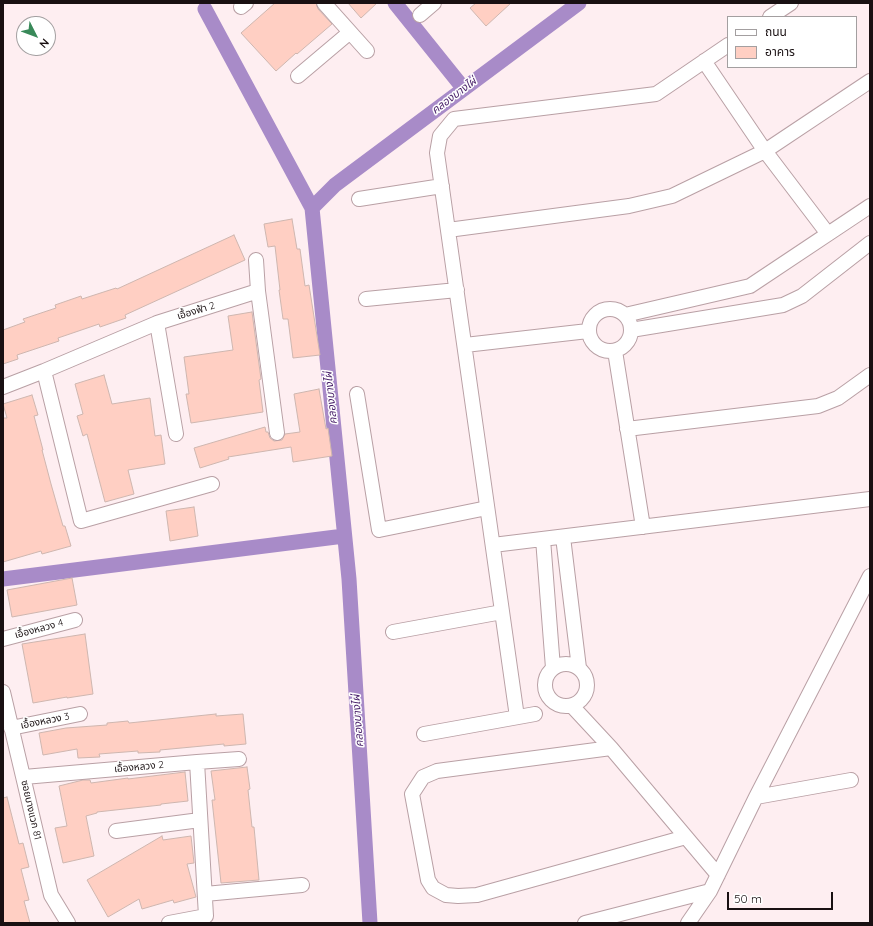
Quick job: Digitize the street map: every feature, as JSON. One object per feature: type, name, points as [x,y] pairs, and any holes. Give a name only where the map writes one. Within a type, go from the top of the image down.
[{"type":"street","points":[[324,3],[366,51]]},
{"type":"street","points":[[420,15],[434,3]]},
{"type":"street","points":[[772,16],[791,3]]},
{"type":"street","points":[[298,76],[349,33]]},
{"type":"street","points":[[517,717],[437,153],[440,136],[454,118],[656,94],[727,46]]},
{"type":"street","points":[[704,61],[765,151],[828,234]]},
{"type":"street","points":[[448,230],[629,206],[672,196],[765,151],[870,81]]},
{"type":"street","points":[[359,199],[442,186]]},
{"type":"street","points":[[625,315],[750,286],[870,206]]},
{"type":"street","points":[[631,330],[784,305],[802,296],[870,243]]},
{"type":"street","points":[[256,260],[258,291],[277,432]]},
{"type":"street","points":[[366,299],[457,290]]},
{"type":"street","name":"เอื้องฟ้า 2","points":[[3,387],[157,323],[258,291]]},
{"type":"street","points":[[612,309],[625,315],[628,319],[631,330],[630,337],[622,348],[615,351],[602,350],[592,343],[588,330],[593,317],[598,312],[612,309]]},
{"type":"street","points":[[157,323],[176,434]]},
{"type":"street","points":[[465,345],[588,330]]},
{"type":"street","points":[[615,351],[643,527]]},
{"type":"street","points":[[44,371],[81,521],[212,484]]},
{"type":"street","points":[[627,429],[818,406],[838,398],[870,375]]},
{"type":"street","points":[[357,394],[379,530],[487,508]]},
{"type":"street","points":[[493,545],[870,499]]},
{"type":"street","points":[[563,537],[579,668]]},
{"type":"street","points":[[542,539],[553,668]]},
{"type":"street","points":[[688,923],[710,891],[756,797],[870,576]]},
{"type":"street","points":[[393,632],[502,612]]},
{"type":"street","name":"เอื้องหลวง 4","points":[[3,639],[75,620]]},
{"type":"street","points":[[572,664],[584,672],[587,678],[587,692],[578,703],[572,706],[564,707],[551,701],[547,695],[545,681],[553,668],[559,665],[572,664]]},
{"type":"street","name":"ซอยบางแวก 81","points":[[3,692],[51,895],[68,923]]},
{"type":"street","points":[[572,706],[611,748],[718,875]]},
{"type":"street","name":"เอื้องหลวง 3","points":[[11,728],[80,714]]},
{"type":"street","points":[[424,734],[535,714]]},
{"type":"street","points":[[611,748],[437,771],[423,777],[412,794],[428,880],[433,888],[446,895],[477,895],[686,837]]},
{"type":"street","name":"เอื้องหลวง 2","points":[[24,777],[239,759]]},
{"type":"street","points":[[169,923],[206,916],[197,762]]},
{"type":"street","points":[[756,797],[851,780]]},
{"type":"street","points":[[116,831],[200,820]]},
{"type":"street","points":[[205,894],[302,885]]},
{"type":"street","points":[[585,923],[710,891]]},
{"type":"building","points":[[275,3],[316,3],[318,9],[332,24],[276,71],[241,33]]},
{"type":"building","points":[[348,3],[377,3],[361,18]]},
{"type":"building","points":[[476,3],[511,3],[486,26],[470,8]]},
{"type":"building","points":[[292,219],[297,249],[300,249],[305,286],[309,285],[320,355],[293,358],[288,319],[283,319],[275,246],[268,247],[264,224]]},
{"type":"building","points":[[234,235],[245,260],[125,315],[126,318],[100,327],[99,324],[58,338],[59,341],[17,355],[18,359],[3,364],[3,330],[25,322],[23,319],[56,308],[55,305],[81,296],[82,299],[116,288],[117,289]]},
{"type":"building","points":[[252,312],[261,379],[259,380],[263,412],[191,423],[186,394],[189,394],[184,357],[233,350],[228,316]]},
{"type":"building","points":[[104,375],[112,404],[150,398],[155,436],[161,435],[165,464],[128,470],[134,494],[105,502],[87,434],[83,436],[77,416],[83,414],[75,384]]},
{"type":"building","points":[[319,389],[326,429],[328,428],[332,456],[293,462],[291,447],[228,457],[229,459],[200,468],[194,448],[265,427],[266,432],[268,432],[270,438],[274,441],[282,440],[285,434],[300,432],[294,394]]},
{"type":"building","points":[[32,395],[38,415],[34,416],[42,450],[63,526],[65,526],[71,546],[42,554],[41,551],[3,562],[3,418],[7,418],[3,404]]},
{"type":"building","points":[[194,507],[198,536],[170,541],[166,511]]},
{"type":"building","points":[[72,578],[77,605],[12,617],[7,590]]},
{"type":"building","points":[[85,634],[93,694],[33,703],[22,644]]},
{"type":"building","points":[[216,714],[216,716],[243,714],[246,744],[224,746],[224,744],[160,750],[160,752],[138,753],[138,751],[99,754],[100,757],[78,758],[77,749],[43,755],[39,733],[66,728],[107,725],[107,723],[128,721],[129,723]]},
{"type":"building","points":[[247,767],[250,789],[248,790],[252,827],[254,827],[259,880],[221,883],[212,800],[215,800],[211,771]]},
{"type":"building","points":[[185,772],[188,801],[97,812],[86,816],[94,856],[63,863],[55,828],[67,826],[59,786],[83,780],[90,780],[91,783]]},
{"type":"building","points":[[7,797],[19,844],[23,843],[29,867],[21,869],[29,900],[24,901],[30,923],[3,923],[3,798]]},
{"type":"building","points":[[162,836],[163,840],[191,836],[194,863],[187,864],[196,897],[174,903],[173,900],[142,909],[139,899],[108,917],[87,880]]},
{"type":"waterway","points":[[395,3],[464,89]]},
{"type":"waterway","name":"คลองบางไผ่","points":[[370,923],[349,579],[312,208],[335,185],[579,3]]},
{"type":"waterway","points":[[205,9],[312,208]]},
{"type":"waterway","points":[[3,579],[344,536]]}]
